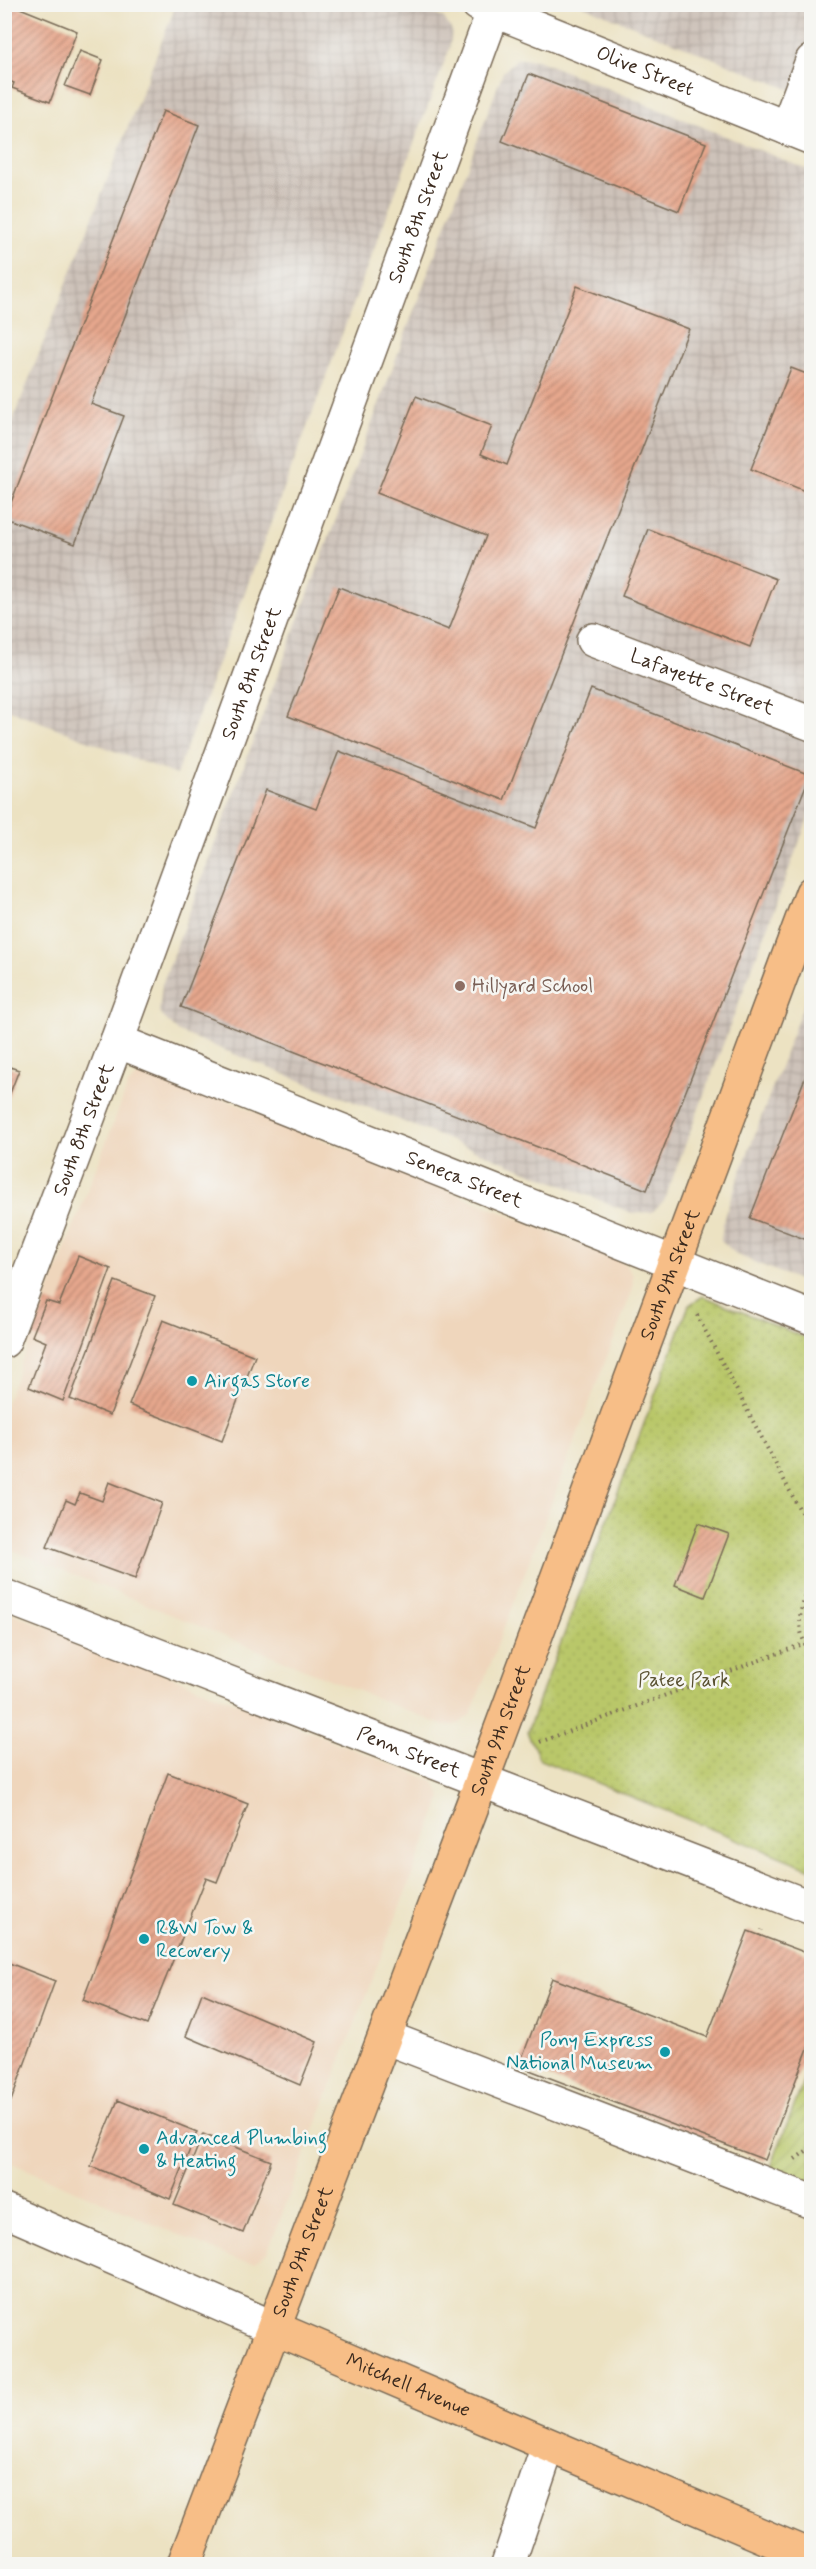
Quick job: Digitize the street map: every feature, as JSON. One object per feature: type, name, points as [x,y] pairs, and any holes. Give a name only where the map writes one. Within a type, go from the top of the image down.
[{"type":"main road","name":"South 9th Street","points":[[184,2565],[482,1780],[812,893]]},
{"type":"main road","name":"Mitchell Avenue","points":[[274,2328],[812,2557]]},
{"type":"street","name":"Olive Street","points":[[489,7],[799,133]]},
{"type":"street","name":"South 8th Street","points":[[4,1341],[117,1041],[489,7]]},
{"type":"street","points":[[799,133],[812,61]]},
{"type":"street","name":"Lafayette Street","points":[[593,640],[812,724]]},
{"type":"street","name":"Seneca Street","points":[[117,1041],[812,1318]]},
{"type":"street","name":"Penn Street","points":[[4,1596],[812,1908]]},
{"type":"street","points":[[385,2037],[812,2202]]},
{"type":"street","name":"Mitchell Avenue","points":[[4,2210],[274,2328]]},
{"type":"street","points":[[508,2565],[548,2446]]},
{"type":"path","points":[[697,1315],[812,1533]]},
{"type":"path","points":[[812,1587],[803,1601],[800,1615],[803,1644],[812,1657]]},
{"type":"path","points":[[540,1742],[803,1644]]},
{"type":"path","points":[[760,1936],[762,1930]]},
{"type":"shaded area","points":[[176,5],[410,5],[444,18],[452,31],[449,50],[176,775],[5,708],[4,443]]},
{"type":"shaded area","points":[[581,5],[811,5],[811,98]]},
{"type":"shaded area","points":[[517,59],[537,60],[811,171],[811,811],[664,1201],[652,1212],[632,1213],[179,1032],[159,1013],[162,985],[503,72]]},
{"type":"shaded area","points":[[811,984],[811,1285],[737,1255],[721,1240],[724,1217]]},
{"type":"shaded area","points":[[143,1071],[165,1075],[623,1262],[633,1275],[632,1291],[471,1714],[459,1724],[445,1726],[5,1547],[4,1408],[128,1085]]},
{"type":"shaded area","points":[[4,1610],[433,1781],[442,1797],[267,2253],[254,2262],[239,2261],[5,2160]]},
{"type":"green space","name":"Patee Park","points":[[703,1296],[811,1340],[811,1869],[540,1760],[527,1732],[689,1305]]},
{"type":"green space","points":[[811,2062],[811,2185],[770,2169]]},
{"type":"building","points":[[10,4],[77,31],[50,102],[12,88],[14,83],[4,79],[4,21]]},
{"type":"building","points":[[80,51],[103,60],[90,95],[65,86]]},
{"type":"building","points":[[529,74],[706,143],[679,211],[502,141]]},
{"type":"building","points":[[163,111],[199,125],[91,404],[124,416],[75,544],[5,518]]},
{"type":"building","points":[[577,286],[689,329],[504,800],[288,716],[339,587],[449,630],[486,536],[377,493],[416,396],[492,426],[481,454],[507,465]]},
{"type":"building","points":[[791,368],[812,376],[812,494],[751,469]]},
{"type":"building","points":[[648,529],[776,579],[750,647],[622,596]]},
{"type":"building","points":[[591,689],[810,775],[647,1190],[181,1007],[266,790],[316,809],[339,751],[536,828]]},
{"type":"building","points":[[812,1060],[812,1242],[750,1218]]},
{"type":"building","points":[[4,1065],[19,1070],[5,1106],[4,1106]]},
{"type":"building","points":[[78,1256],[111,1269],[63,1401],[29,1387],[46,1342],[32,1336],[46,1301],[59,1305]]},
{"type":"building","points":[[115,1281],[155,1296],[110,1415],[70,1399]]},
{"type":"building","name":"Airgas Store","points":[[163,1320],[255,1356],[222,1441],[129,1405]]},
{"type":"building","points":[[109,1482],[162,1503],[135,1579],[47,1547],[66,1500],[75,1504],[80,1493],[102,1501]]},
{"type":"building","points":[[698,1523],[729,1534],[705,1597],[675,1585]]},
{"type":"building","name":"R&W Tow & Recovery","points":[[168,1773],[248,1804],[217,1882],[206,1878],[147,2025],[83,2000]]},
{"type":"building","name":"Pony Express National Museum","points":[[748,1931],[812,1955],[812,2038],[765,2160],[519,2066],[552,1978],[707,2037]]},
{"type":"building","points":[[4,1961],[55,1981],[11,2101],[4,2098]]},
{"type":"building","points":[[202,1993],[317,2042],[300,2085],[186,2036]]},
{"type":"building","name":"Advanced Plumbing & Heating","points":[[118,2100],[197,2132],[170,2199],[91,2166]]},
{"type":"building","name":"Advanced Plumbing & Heating","points":[[203,2134],[271,2161],[243,2233],[174,2205]]},
{"type":"place","name":"Hillyard School","points":[[460,986]]},
{"type":"place","name":"Airgas Store","points":[[192,1381]]},
{"type":"place","name":"R&W Tow & Recovery","points":[[144,1939]]},
{"type":"place","name":"Pony Express National Museum","points":[[665,2052]]},
{"type":"place","name":"Advanced Plumbing & Heating","points":[[144,2149]]}]
